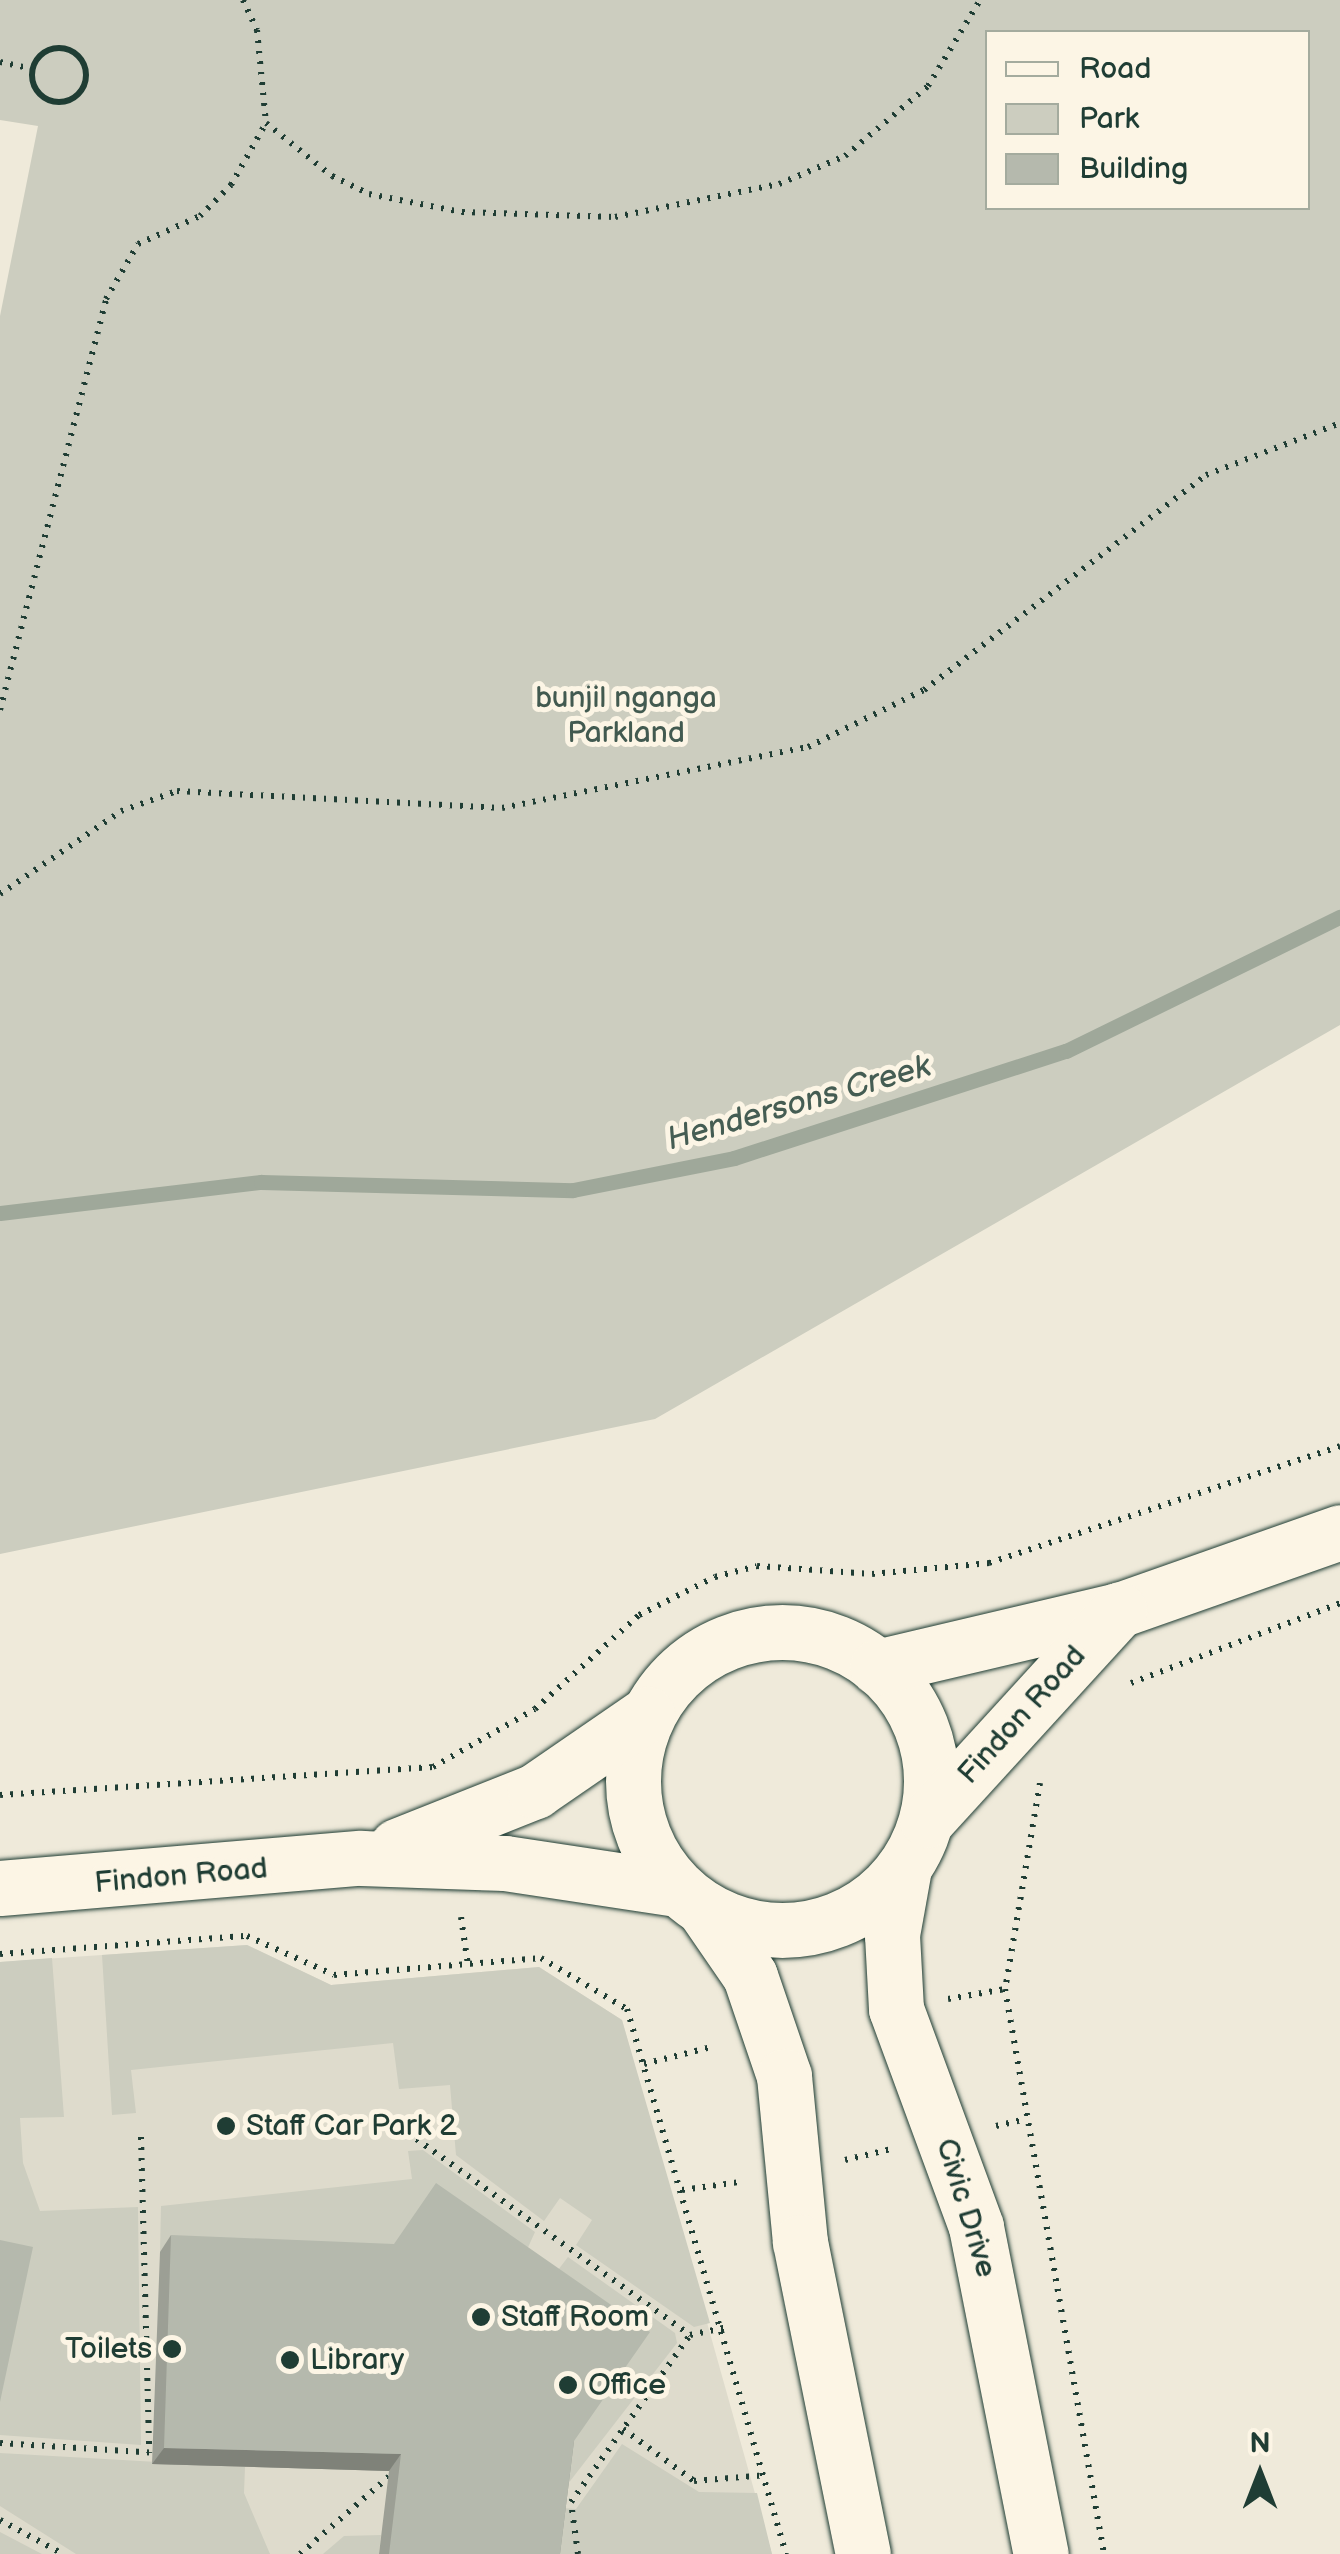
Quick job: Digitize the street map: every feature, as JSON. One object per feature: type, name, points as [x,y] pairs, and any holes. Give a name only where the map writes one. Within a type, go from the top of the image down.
[{"type":"main road","name":"Findon Road","points":[[877,1667],[1118,1610],[1340,1532]]},
{"type":"main road","name":"Findon Road","points":[[915,1844],[1118,1610]]},
{"type":"main road","points":[[691,1899],[790,1930],[834,1922],[915,1844],[924,1736],[877,1667],[836,1642],[789,1632],[741,1637],[671,1680],[648,1714],[633,1759],[634,1807],[649,1852],[691,1899],[730,1941],[772,2032],[863,2554]]},
{"type":"main road","name":"Findon Road","points":[[361,1858],[535,1792],[648,1714]]},
{"type":"main road","name":"Civic Drive","points":[[915,1844],[890,1974],[976,2227],[1041,2554]]},
{"type":"main road","name":"Findon Road","points":[[0,1888],[361,1858],[506,1863],[691,1899]]},
{"type":"path","points":[[0,710],[106,300],[138,244],[200,216],[231,186],[266,123],[257,30],[242,0]]},
{"type":"path","points":[[266,123],[332,176],[412,204],[614,217],[694,206],[780,184],[894,124],[980,0]]},
{"type":"path","points":[[66,49],[81,58],[86,82],[57,103],[34,88],[32,69],[49,50],[66,49]]},
{"type":"path","points":[[0,62],[32,69]]},
{"type":"path","points":[[0,894],[121,811],[177,792],[502,808],[730,769],[869,723],[1206,476],[1340,423]]},
{"type":"path","points":[[0,1795],[432,1767],[535,1709],[639,1616],[714,1577],[757,1566],[872,1574],[989,1562],[1340,1446]]},
{"type":"path","points":[[1124,1687],[1340,1603]]},
{"type":"path","points":[[1045,1775],[1005,1989],[1023,2120],[1104,2554]]},
{"type":"path","points":[[0,1954],[247,1936],[334,1976],[541,1958],[628,2009],[767,2476],[786,2554]]},
{"type":"path","points":[[682,2190],[794,2171],[1023,2120]]},
{"type":"path","points":[[408,2134],[690,2334]]},
{"type":"path","points":[[141,2137],[149,2453]]},
{"type":"path","points":[[578,2554],[571,2502],[690,2334],[724,2328]]},
{"type":"path","points":[[623,2429],[694,2481],[767,2476]]},
{"type":"path","points":[[0,2444],[168,2453]]},
{"type":"path","points":[[300,2554],[392,2473],[394,2458]]},
{"type":"path","points":[[392,2473],[411,2475]]},
{"type":"path","points":[[0,2520],[63,2554]]},
{"type":"shaded area","points":[[247,1945],[331,1985],[539,1967],[622,2020],[772,2554],[0,2554],[0,1962]]},
{"type":"green space","name":"bunjil nganga Parkland","points":[[0,0],[1340,0],[1340,1025],[655,1419],[0,1554],[0,316],[38,126],[0,120]]},
{"type":"green space","points":[[247,1945],[331,1985],[539,1967],[622,2020],[710,2323],[694,2327],[576,2245],[592,2220],[560,2198],[544,2221],[456,2155],[450,2085],[399,2089],[393,2043],[131,2070],[136,2113],[112,2115],[102,1955]]},
{"type":"green space","points":[[52,1958],[64,2117],[20,2118],[23,2163],[40,2211],[138,2207],[141,2445],[0,2435],[0,1962]]},
{"type":"green space","points":[[423,2150],[535,2232],[520,2265],[391,2248],[160,2252],[161,2206],[412,2179],[408,2151]]},
{"type":"green space","points":[[568,2257],[675,2333],[677,2343],[557,2498],[536,2495],[558,2270]]},
{"type":"green space","points":[[622,2444],[699,2492],[757,2493],[772,2554],[555,2554],[562,2508],[576,2509]]},
{"type":"green space","points":[[0,2453],[245,2467],[244,2493],[270,2554],[76,2554],[0,2506]]},
{"type":"green space","points":[[0,2532],[40,2553],[42,2554],[0,2554]]},
{"type":"green space","points":[[381,2535],[379,2554],[323,2554],[344,2536]]},
{"type":"building","points":[[436,2183],[650,2332],[574,2441],[560,2554],[389,2554],[401,2454],[164,2448],[171,2235],[394,2244]]},
{"type":"building","points":[[0,2240],[33,2247],[0,2402]]},
{"type":"waterway","name":"Hendersons Creek","points":[[0,1213],[261,1182],[573,1190],[734,1158],[1066,1051],[1340,917]]},
{"type":"place","name":"Staff Car Park 2","points":[[226,2126]]},
{"type":"place","name":"Staff Room","points":[[481,2317]]},
{"type":"place","name":"Toilets","points":[[172,2349]]},
{"type":"place","name":"Library","points":[[290,2360]]},
{"type":"place","name":"Office","points":[[568,2385]]}]
